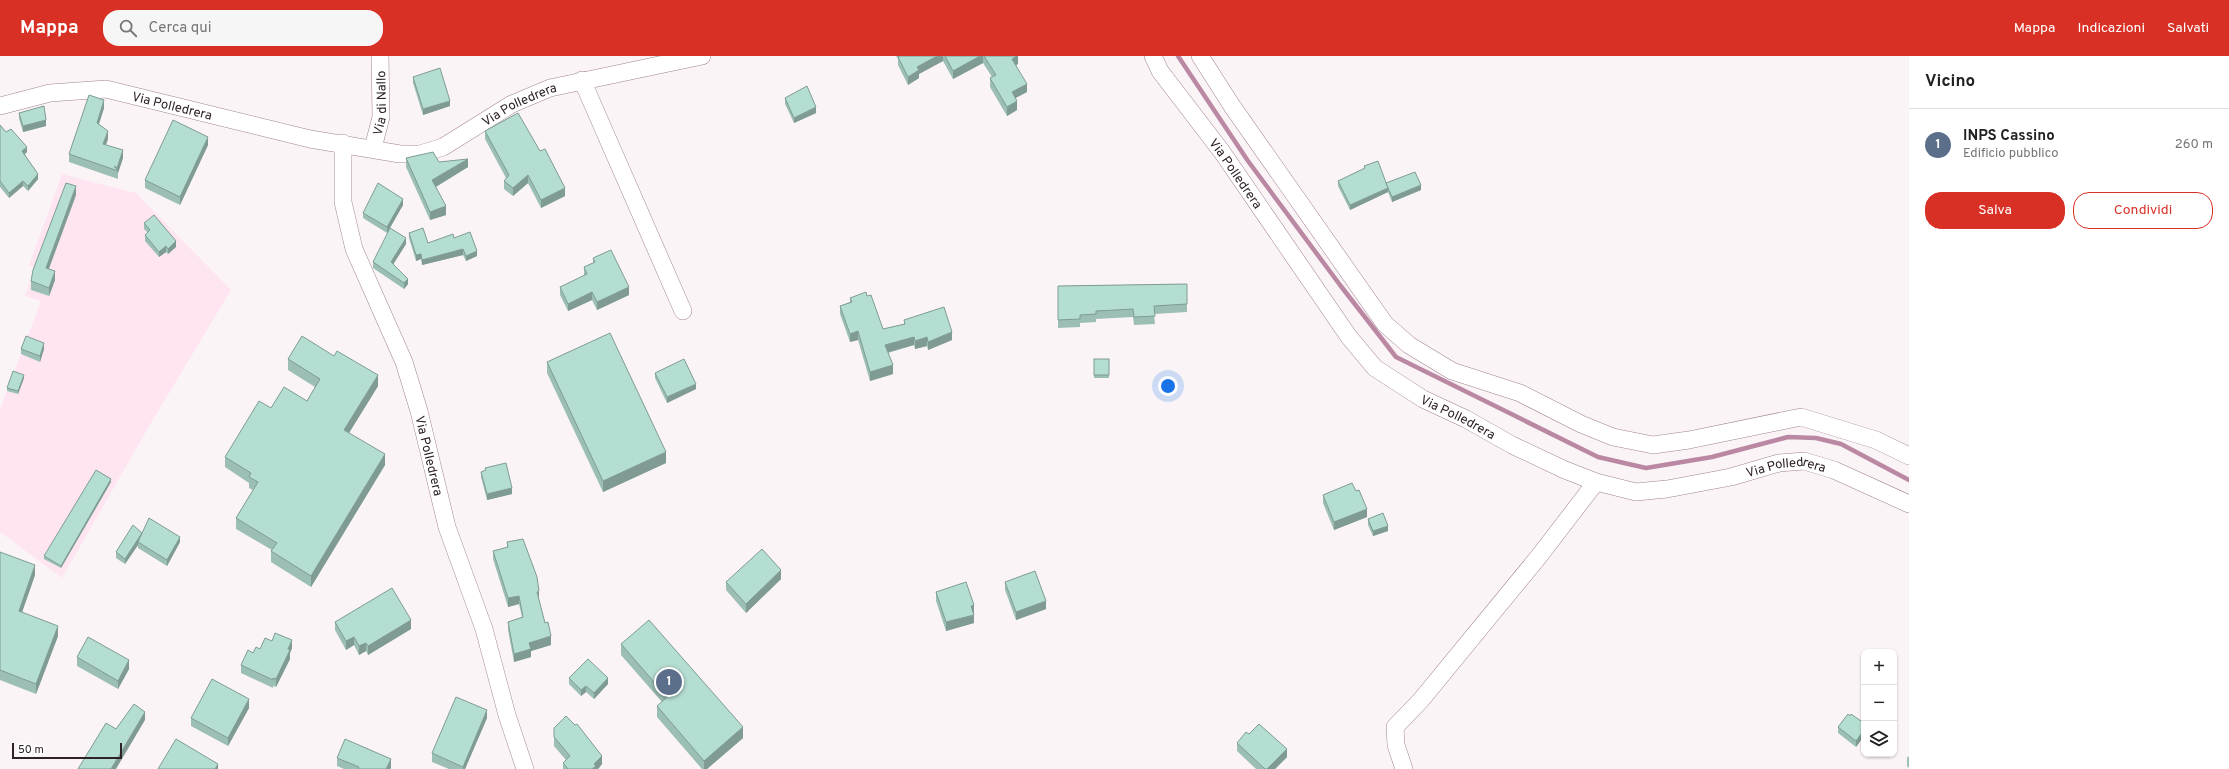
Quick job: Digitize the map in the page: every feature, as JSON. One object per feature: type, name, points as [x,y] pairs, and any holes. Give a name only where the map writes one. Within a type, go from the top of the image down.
[{"type":"street","name":"Via di Nallo","points":[[373,148],[381,117],[380,56]]},
{"type":"street","name":"Via Polledrera","points":[[0,106],[50,93],[106,89],[310,138],[400,154],[420,154],[443,147],[512,104],[550,88],[582,80],[702,56]]},
{"type":"street","name":"Via Polledrera","points":[[1153,56],[1160,71],[1222,152],[1349,337],[1374,368],[1423,399],[1466,418],[1512,445],[1565,470],[1596,482],[1636,492],[1659,490],[1731,477],[1779,463],[1804,461],[1834,470],[1909,504]]},
{"type":"street","points":[[1200,56],[1232,106],[1384,324],[1409,345],[1428,358],[1452,371],[1520,393],[1581,424],[1613,437],[1632,442],[1653,445],[1682,441],[1801,417],[1876,440],[1909,456]]},
{"type":"street","points":[[582,80],[684,311]]},
{"type":"street","name":"Via Polledrera","points":[[343,144],[343,202],[354,249],[404,362],[420,411],[447,527],[484,629],[507,715],[525,769]]},
{"type":"street","points":[[1404,769],[1396,745],[1394,727],[1421,700],[1540,555],[1596,482]]},
{"type":"shaded area","points":[[62,174],[136,193],[231,290],[148,428],[62,578],[0,532],[0,409],[41,301],[25,296],[35,268],[29,265]]},
{"type":"building","points":[[937,56],[917,67],[919,70],[908,77],[898,57]]},
{"type":"building","points":[[945,56],[980,56],[953,71]]},
{"type":"building","points":[[984,56],[1017,56],[1012,59],[1027,84],[1012,92],[1017,101],[1007,107],[990,78],[996,75]]},
{"type":"building","points":[[440,68],[450,101],[423,109],[413,77]]},
{"type":"building","points":[[807,86],[816,107],[794,118],[785,98]]},
{"type":"building","points":[[89,95],[104,100],[97,123],[108,131],[103,144],[123,150],[117,168],[114,166],[118,171],[69,154]]},
{"type":"building","points":[[44,106],[46,120],[23,126],[19,113]]},
{"type":"building","points":[[518,113],[540,151],[545,149],[565,188],[541,200],[528,175],[513,188],[504,181],[509,175],[485,131]]},
{"type":"building","points":[[173,120],[208,137],[180,197],[145,180]]},
{"type":"building","points":[[0,125],[6,132],[11,129],[27,147],[22,151],[38,174],[28,186],[23,181],[9,193],[0,181]]},
{"type":"building","points":[[433,152],[439,162],[468,159],[432,180],[446,206],[430,212],[406,158]]},
{"type":"building","points":[[1378,161],[1388,188],[1350,205],[1338,181],[1365,168],[1364,166]]},
{"type":"building","points":[[1415,172],[1421,185],[1392,197],[1386,183]]},
{"type":"building","points":[[66,183],[76,186],[46,268],[55,271],[49,288],[31,281],[33,270]]},
{"type":"building","points":[[378,183],[403,199],[387,227],[363,213]]},
{"type":"building","points":[[154,215],[176,241],[168,249],[166,246],[159,252],[145,235],[150,230],[144,223]]},
{"type":"building","points":[[390,228],[406,238],[391,262],[408,279],[404,283],[373,262]]},
{"type":"building","points":[[423,228],[428,243],[453,234],[454,238],[470,232],[477,251],[466,256],[463,249],[422,260],[421,254],[416,255],[409,233]]},
{"type":"building","points":[[611,250],[629,287],[597,302],[592,292],[568,304],[560,287],[587,274],[584,267],[595,262],[593,258]]},
{"type":"building","points":[[1187,284],[1187,304],[1154,306],[1155,316],[1134,317],[1133,309],[1096,311],[1096,314],[1080,315],[1080,319],[1058,320],[1058,286]]},
{"type":"building","points":[[866,292],[867,296],[871,295],[883,329],[905,324],[904,320],[944,307],[952,332],[928,342],[927,337],[915,341],[914,337],[885,345],[893,365],[870,372],[858,331],[850,334],[840,306],[852,302],[850,298]]},
{"type":"building","points":[[610,333],[666,452],[603,481],[547,362]]},
{"type":"building","points":[[26,336],[44,343],[40,356],[21,349]]},
{"type":"building","points":[[302,336],[334,356],[337,351],[378,375],[344,430],[385,454],[311,576],[271,551],[277,543],[236,518],[258,482],[249,477],[251,473],[225,457],[259,401],[271,408],[284,387],[307,401],[320,379],[288,359]]},
{"type":"building","points":[[684,359],[696,384],[667,397],[655,373]]},
{"type":"building","points":[[1094,359],[1109,359],[1109,375],[1094,375]]},
{"type":"building","points":[[13,371],[24,375],[18,391],[7,388]]},
{"type":"building","points":[[506,463],[512,488],[487,494],[481,472],[486,470],[485,468]]},
{"type":"building","points":[[96,470],[111,479],[61,566],[44,556]]},
{"type":"building","points":[[1352,483],[1356,491],[1359,490],[1367,509],[1334,522],[1323,495]]},
{"type":"building","points":[[1383,513],[1388,526],[1373,531],[1368,519]]},
{"type":"building","points":[[149,518],[180,537],[167,560],[138,542]]},
{"type":"building","points":[[133,525],[142,533],[125,559],[116,552]]},
{"type":"building","points":[[523,539],[537,577],[539,591],[537,592],[545,623],[548,622],[551,636],[529,643],[531,649],[514,654],[508,622],[523,617],[519,596],[508,598],[493,551],[508,547],[507,542]]},
{"type":"building","points":[[762,549],[781,570],[746,604],[726,582]]},
{"type":"building","points":[[0,552],[35,565],[19,611],[58,626],[36,684],[0,670]]},
{"type":"building","points":[[1035,571],[1046,601],[1016,612],[1005,582]]},
{"type":"building","points":[[966,582],[974,605],[971,606],[974,615],[946,622],[936,592]]},
{"type":"building","points":[[392,588],[411,620],[368,646],[366,643],[359,646],[354,637],[346,641],[335,622]]},
{"type":"building","points":[[649,620],[743,727],[704,761],[657,706],[667,697],[621,644]]},
{"type":"building","points":[[275,633],[292,640],[288,649],[290,650],[276,679],[273,678],[273,680],[241,665],[248,650],[253,653],[256,647],[260,649],[265,638],[272,641]]},
{"type":"building","points":[[88,637],[129,660],[118,681],[77,657]]},
{"type":"building","points":[[588,659],[608,678],[594,693],[586,686],[581,690],[569,678]]},
{"type":"building","points":[[212,679],[249,699],[228,738],[191,718]]},
{"type":"building","points":[[456,697],[487,710],[463,767],[432,753]]},
{"type":"building","points":[[134,704],[145,712],[111,769],[78,769],[106,723],[116,729]]},
{"type":"building","points":[[1848,714],[1850,716],[1851,714],[1861,721],[1861,734],[1856,741],[1838,727]]},
{"type":"building","points":[[566,716],[575,725],[577,724],[602,756],[594,764],[596,766],[592,769],[568,769],[563,763],[570,756],[554,737],[554,728]]},
{"type":"building","points":[[1259,724],[1287,749],[1267,769],[1265,769],[1237,743],[1246,732],[1249,734]]},
{"type":"building","points":[[176,739],[218,764],[215,769],[158,769]]},
{"type":"building","points":[[345,739],[391,759],[386,769],[358,769],[359,767],[337,758]]},
{"type":"waterway","points":[[1178,56],[1248,161],[1340,285],[1396,357],[1598,457],[1646,468],[1712,457],[1788,437],[1816,438],[1841,444],[1909,480]]},
{"type":"place","name":"INPS Cassino","points":[[669,682]]}]
